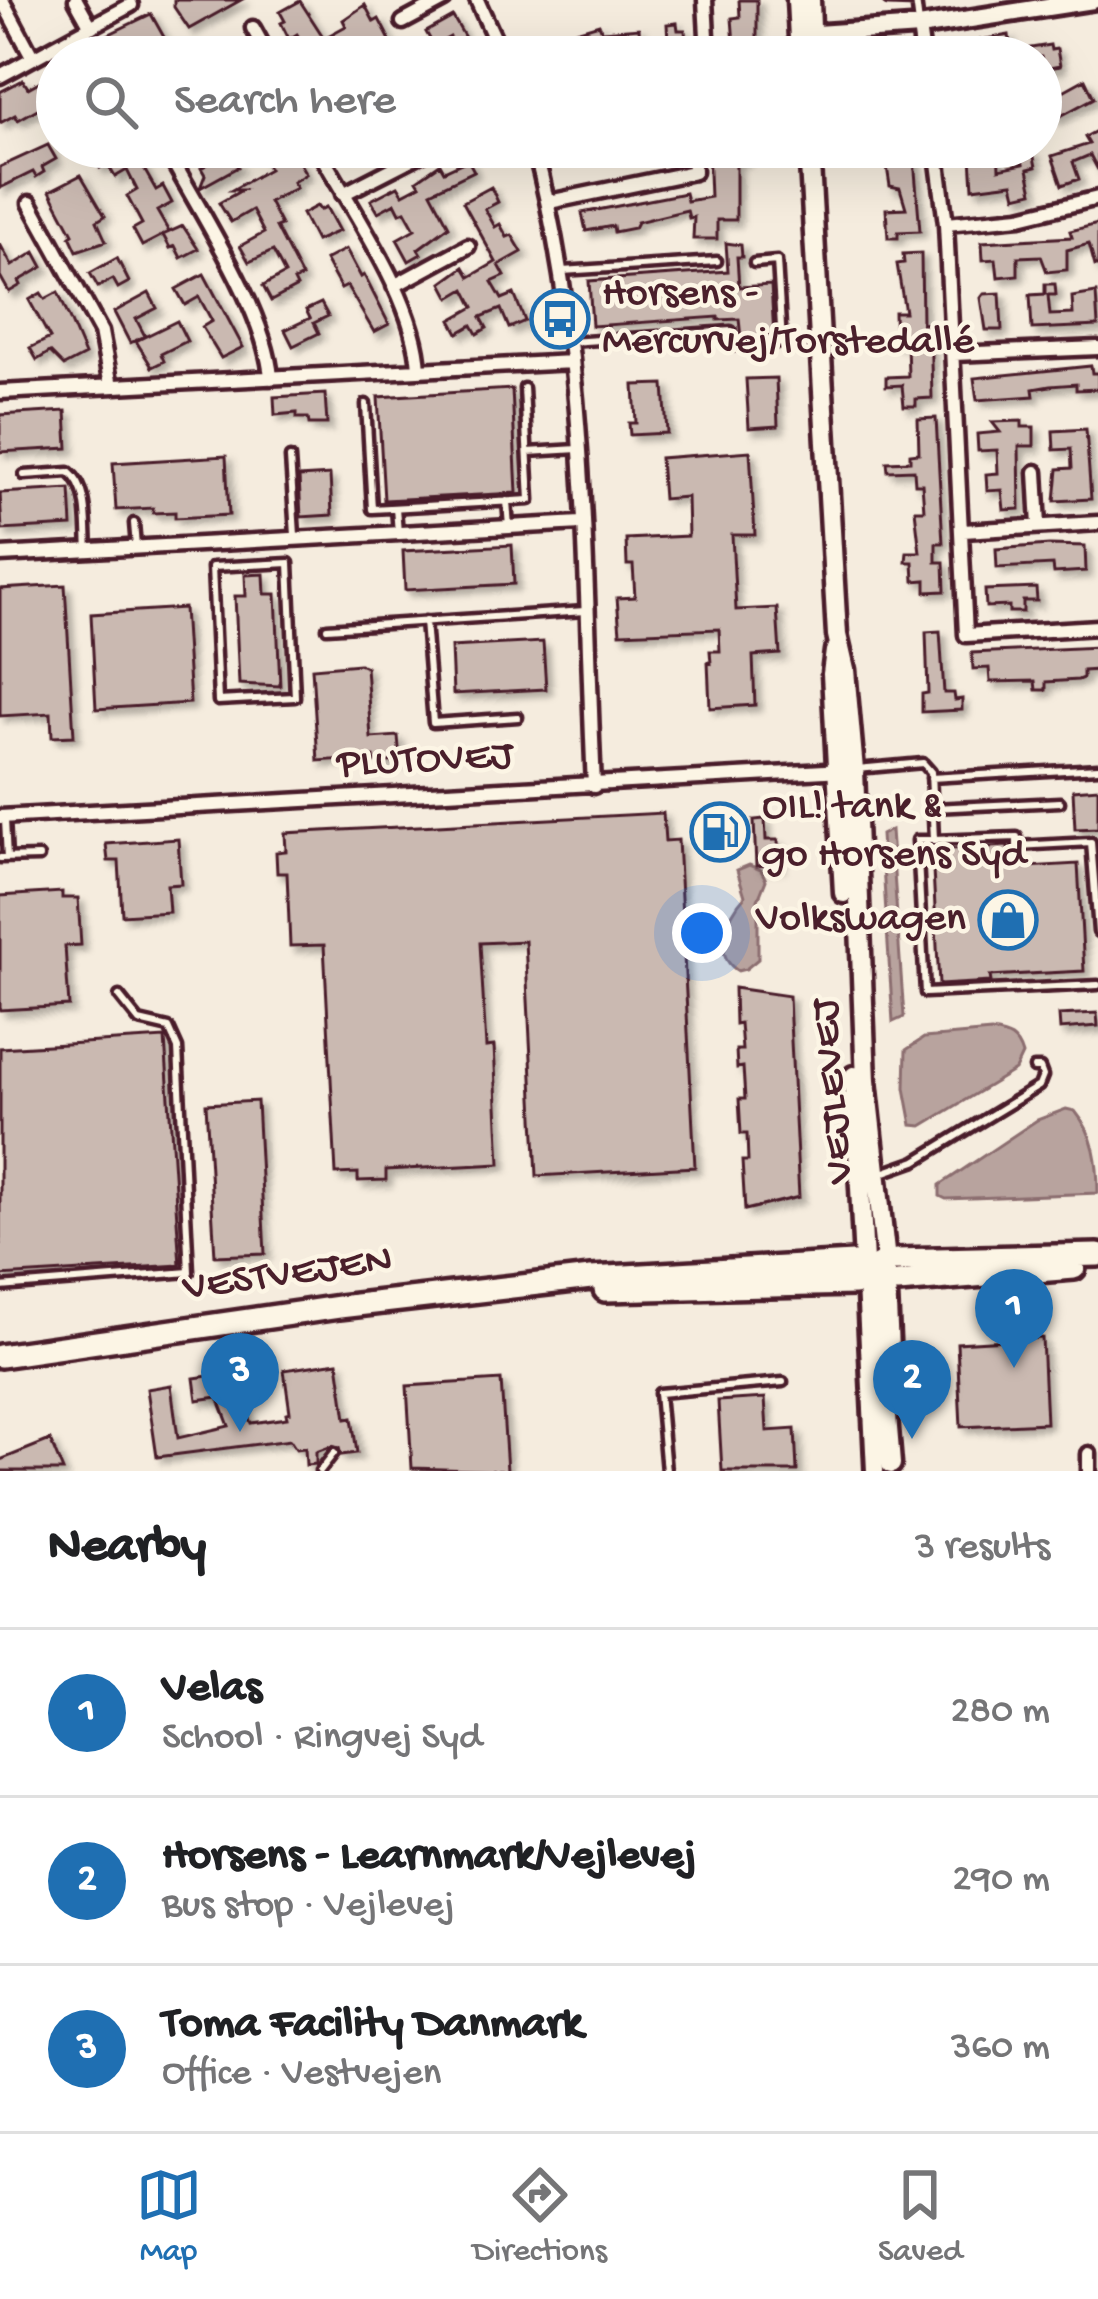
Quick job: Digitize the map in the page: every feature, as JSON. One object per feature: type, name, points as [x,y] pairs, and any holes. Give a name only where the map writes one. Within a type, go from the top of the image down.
[{"type":"highway","points":[[875,1272],[1098,1255]]},
{"type":"highway","points":[[875,1272],[1098,1265]]},
{"type":"highway","name":"VESTVEJEN","points":[[0,1356],[340,1306],[638,1275],[875,1272]]},
{"type":"highway","name":"VESTVEJEN","points":[[527,1288],[662,1290],[875,1272]]},
{"type":"highway","name":"VESTVEJEN","points":[[0,1368],[60,1349]]},
{"type":"main road","points":[[797,0],[805,34]]},
{"type":"main road","points":[[805,34],[810,0]]},
{"type":"main road","name":"VEJLEVEJ","points":[[812,168],[837,634],[832,674],[846,770],[868,1177]]},
{"type":"main road","name":"VEJLEVEJ","points":[[846,770],[853,1050],[868,1177],[886,1469]]},
{"type":"street","points":[[2,0],[33,58]]},
{"type":"street","points":[[76,0],[92,26]]},
{"type":"street","points":[[404,22],[444,0]]},
{"type":"street","points":[[477,0],[493,36]]},
{"type":"street","points":[[705,0],[707,36]]},
{"type":"street","points":[[805,34],[919,28],[1093,0]]},
{"type":"street","points":[[74,36],[131,5]]},
{"type":"street","points":[[253,28],[257,36]]},
{"type":"street","points":[[919,28],[920,36]]},
{"type":"street","points":[[0,76],[36,56]]},
{"type":"street","points":[[176,168],[255,316],[271,378]]},
{"type":"street","points":[[329,168],[416,334],[419,370]]},
{"type":"street","points":[[343,194],[394,168]]},
{"type":"street","points":[[540,168],[562,271],[572,362],[594,786]]},
{"type":"street","points":[[549,202],[694,172],[694,168]]},
{"type":"street","points":[[938,168],[954,354],[966,635],[1098,627]]},
{"type":"street","points":[[946,224],[1020,217],[1098,198]]},
{"type":"street","points":[[30,203],[101,332],[111,386]]},
{"type":"street","points":[[394,286],[468,246]]},
{"type":"street","points":[[954,354],[1098,348]]},
{"type":"street","points":[[0,392],[572,362]]},
{"type":"street","points":[[1036,472],[1039,526]]},
{"type":"street","points":[[0,555],[581,523]]},
{"type":"street","points":[[963,531],[1098,523]]},
{"type":"street","points":[[1049,612],[1050,630]]},
{"type":"street","name":"PLUTOVEJ","points":[[2,816],[846,770]]},
{"type":"street","points":[[1088,1454],[1089,1471]]},
{"type":"lane","points":[[887,0],[917,1],[919,28]]},
{"type":"lane","points":[[562,271],[717,261]]},
{"type":"lane","points":[[570,342],[731,331],[732,346],[782,343],[777,261],[754,262]]},
{"type":"lane","points":[[366,404],[372,509],[530,500],[524,388]]},
{"type":"lane","points":[[528,452],[578,449]]},
{"type":"lane","points":[[290,458],[296,539]]},
{"type":"lane","points":[[24,475],[69,472],[76,476],[83,490],[88,550]]},
{"type":"lane","points":[[507,501],[509,527]]},
{"type":"lane","points":[[396,508],[398,533]]},
{"type":"lane","points":[[134,523],[136,548]]},
{"type":"lane","points":[[255,541],[257,565]]},
{"type":"lane","points":[[289,563],[295,697],[218,701],[212,567],[257,565],[289,563]]},
{"type":"lane","points":[[327,628],[586,611]]},
{"type":"lane","points":[[425,621],[433,723],[518,717]]},
{"type":"lane","points":[[846,770],[923,763],[931,778],[934,840]]},
{"type":"lane","points":[[931,778],[1098,768]]},
{"type":"lane","points":[[933,808],[1060,802]]},
{"type":"lane","points":[[2,816],[3,858],[39,856]]},
{"type":"lane","points":[[1098,932],[1091,842],[1017,846],[1016,836],[917,840],[925,993],[1098,985]]},
{"type":"lane","points":[[0,1286],[188,1272],[178,1048],[169,1028],[139,1022],[119,996]]},
{"type":"lane","points":[[868,1177],[916,1161],[1039,1086],[1043,1076],[1040,1068],[1034,1068]]},
{"type":"lane","points":[[666,1471],[659,1393],[783,1382]]},
{"type":"lane","points":[[320,1471],[334,1453]]},
{"type":"shaded area","points":[[891,830],[904,1017],[893,1022],[881,835]]},
{"type":"shaded area","points":[[749,865],[761,870],[766,880],[758,900],[758,959],[738,971],[725,955],[725,935],[745,896],[737,870]]},
{"type":"shaded area","points":[[991,1032],[1018,1044],[1022,1055],[1015,1070],[922,1126],[912,1125],[905,1088],[906,1050],[924,1038]]},
{"type":"shaded area","points":[[1066,1109],[1075,1111],[1091,1140],[1098,1193],[940,1196],[940,1185],[1037,1120]]},
{"type":"building","points":[[174,0],[241,0],[189,29]]},
{"type":"building","points":[[739,0],[757,0],[757,36],[733,36],[732,18],[740,17]]},
{"type":"building","points":[[300,1],[323,36],[288,36],[280,12]]},
{"type":"building","points":[[365,5],[374,22],[379,19],[388,36],[328,36],[346,26],[343,20]]},
{"type":"building","points":[[151,14],[163,36],[105,36]]},
{"type":"building","points":[[453,17],[464,36],[428,36],[426,32]]},
{"type":"building","points":[[677,23],[685,36],[668,36],[667,24]]},
{"type":"building","points":[[599,24],[602,31],[639,28],[640,36],[559,36]]},
{"type":"building","points":[[1085,79],[1094,98],[1062,115],[1062,92]]},
{"type":"building","points":[[23,80],[28,88],[36,84],[36,110],[0,123],[0,92]]},
{"type":"building","points":[[1098,130],[1098,170],[1090,155],[1073,162],[1079,179],[1062,185],[1056,168],[1062,168],[1062,153],[1089,144],[1085,137]]},
{"type":"building","points":[[36,150],[36,168],[44,172],[36,177],[33,172],[0,188],[0,167]]},
{"type":"building","points":[[110,168],[143,168],[156,190],[163,186],[172,203],[157,211],[169,232],[142,246],[133,229],[142,224],[127,196],[137,190],[127,170],[115,177]]},
{"type":"building","points":[[201,168],[236,168],[200,188],[205,175]]},
{"type":"building","points":[[303,168],[306,174],[293,182],[296,188],[269,202],[281,225],[276,227],[302,277],[294,281],[297,287],[271,301],[263,286],[285,274],[273,251],[249,262],[240,246],[264,233],[252,210],[231,222],[219,203],[269,169]]},
{"type":"building","points":[[434,168],[474,171],[431,192],[449,226],[409,261],[397,239],[415,229],[405,211],[400,213],[395,203],[378,212],[371,200],[398,186],[403,194],[420,185],[417,180]]},
{"type":"building","points":[[709,168],[736,168],[736,220],[717,220],[717,239],[693,239],[694,217],[689,218],[687,210],[614,232],[613,226],[586,231],[582,213],[685,193],[687,201],[710,197]]},
{"type":"building","points":[[887,168],[915,168],[920,231],[898,232],[898,238],[888,238],[886,209],[906,208],[900,188],[890,186]]},
{"type":"building","points":[[972,168],[1032,168],[1028,169],[1033,192],[1016,196],[1013,183],[973,188]]},
{"type":"building","points":[[81,175],[105,216],[97,221],[106,241],[77,251],[50,191]]},
{"type":"building","points":[[491,187],[498,202],[485,209],[495,227],[500,224],[507,237],[512,235],[522,252],[499,265],[505,276],[492,282],[502,299],[514,294],[525,321],[509,328],[501,309],[481,317],[487,328],[477,334],[472,325],[458,333],[451,320],[474,307],[465,289],[450,298],[442,283],[464,267],[470,277],[496,262],[463,202]]},
{"type":"building","points":[[317,206],[320,210],[326,207],[339,231],[316,241],[302,214]]},
{"type":"building","points":[[1098,224],[1098,266],[1089,244],[1067,250],[1067,270],[1047,272],[1041,256],[1018,257],[1018,275],[998,277],[996,259],[983,260],[982,242],[1072,237],[1070,231]]},
{"type":"building","points":[[183,226],[198,249],[181,258],[163,235]]},
{"type":"building","points":[[726,243],[741,245],[739,287],[771,285],[774,336],[741,338],[739,319],[718,317],[592,326],[589,281],[728,271]]},
{"type":"building","points":[[0,244],[12,266],[35,252],[43,267],[9,292],[0,276]]},
{"type":"building","points":[[346,249],[389,324],[374,332],[325,260]]},
{"type":"building","points":[[921,253],[922,324],[930,323],[932,398],[904,406],[902,385],[886,386],[886,377],[908,376],[907,342],[895,343],[894,312],[905,312],[897,264],[904,263],[903,254]]},
{"type":"building","points":[[117,258],[129,282],[118,288],[113,279],[98,287],[90,273]]},
{"type":"building","points":[[204,274],[243,347],[221,358],[202,327],[212,321],[199,297],[185,305],[176,289]]},
{"type":"building","points":[[1045,284],[1055,284],[1056,295],[1048,295],[1050,315],[1073,314],[1072,297],[1096,293],[1098,326],[1032,329],[1030,295],[1045,294]]},
{"type":"building","points":[[58,292],[85,355],[64,366],[50,352],[37,360],[30,348],[50,338],[29,300]]},
{"type":"building","points":[[149,293],[157,308],[136,319],[145,336],[130,343],[114,312]]},
{"type":"building","points":[[1000,293],[1002,330],[986,330],[981,298]]},
{"type":"building","points":[[321,303],[328,316],[314,323],[319,333],[293,346],[285,330],[310,318],[306,310]]},
{"type":"building","points":[[177,321],[187,341],[161,354],[164,361],[152,367],[136,341]]},
{"type":"building","points":[[1091,366],[1092,373],[1098,373],[1098,389],[1076,390],[1076,384],[1050,386],[1033,389],[1034,396],[977,400],[974,378]]},
{"type":"building","points":[[776,378],[778,426],[749,428],[746,379]]},
{"type":"building","points":[[664,384],[667,433],[630,435],[629,423],[636,423],[634,385]]},
{"type":"building","points":[[512,389],[517,493],[384,500],[378,397]]},
{"type":"building","points":[[325,394],[327,424],[309,424],[308,418],[297,418],[297,413],[275,415],[274,397]]},
{"type":"building","points":[[66,411],[68,448],[0,452],[0,415]]},
{"type":"building","points":[[936,418],[943,543],[936,543],[936,562],[944,562],[945,591],[926,592],[926,580],[914,581],[913,562],[906,562],[907,552],[920,552],[915,510],[924,510],[922,484],[915,484],[914,470],[888,471],[887,462],[910,461],[910,454],[919,453],[918,419]]},
{"type":"building","points":[[1022,421],[1022,427],[1034,427],[1034,446],[1019,446],[1020,509],[1004,510],[1002,490],[987,491],[986,474],[998,473],[997,450],[978,451],[977,434],[1000,432],[992,422]]},
{"type":"building","points":[[1086,429],[1091,499],[1055,501],[1058,469],[1072,468],[1071,449],[1054,450],[1053,431]]},
{"type":"building","points":[[750,451],[755,535],[732,535],[736,610],[777,608],[780,654],[753,656],[755,705],[710,708],[708,662],[710,651],[720,651],[719,629],[620,633],[617,598],[635,597],[626,539],[688,536],[687,497],[663,499],[660,458]]},
{"type":"building","points":[[226,456],[229,515],[175,518],[175,512],[153,513],[153,508],[116,510],[113,463]]},
{"type":"building","points":[[330,475],[332,515],[301,517],[299,477]]},
{"type":"building","points":[[70,489],[72,526],[2,530],[0,493]]},
{"type":"building","points":[[512,545],[514,584],[405,590],[403,551]]},
{"type":"building","points":[[1085,546],[1086,571],[1054,573],[1053,565],[997,568],[996,549]]},
{"type":"building","points":[[264,574],[265,594],[276,594],[280,686],[239,684],[235,596],[246,596],[245,575]]},
{"type":"building","points":[[65,585],[74,736],[52,737],[51,713],[0,716],[0,589]]},
{"type":"building","points":[[1036,588],[1037,601],[1023,601],[1023,612],[1009,612],[1009,606],[986,607],[985,590]]},
{"type":"building","points":[[184,608],[190,703],[96,709],[91,614]]},
{"type":"building","points":[[940,631],[944,693],[962,699],[962,710],[922,712],[922,694],[928,693],[926,632]]},
{"type":"building","points":[[543,642],[546,689],[453,694],[451,647]]},
{"type":"building","points":[[1098,647],[1098,670],[1083,671],[1078,680],[1046,682],[1046,690],[1036,690],[1035,681],[990,682],[989,668],[973,669],[972,653]]},
{"type":"building","points":[[366,667],[371,738],[398,736],[400,761],[375,763],[374,757],[318,761],[312,668]]},
{"type":"building","points":[[1098,788],[1098,828],[1075,829],[1073,790]]},
{"type":"building","points":[[663,813],[665,841],[678,840],[695,1167],[537,1176],[525,941],[480,943],[486,1047],[494,1046],[500,1164],[386,1170],[386,1180],[358,1181],[358,1173],[336,1174],[324,945],[290,946],[287,873],[277,873],[276,852],[286,851],[285,833]]},
{"type":"building","points":[[765,819],[766,840],[778,840],[779,865],[756,866],[754,820]]},
{"type":"building","points":[[178,839],[181,884],[167,885],[169,912],[122,915],[119,861],[108,861],[106,844]]},
{"type":"building","name":"Volkswagen","points":[[1008,846],[1009,868],[1078,864],[1084,971],[990,976],[991,982],[939,985],[932,850]]},
{"type":"building","points":[[62,892],[62,898],[78,898],[81,945],[65,946],[69,1006],[0,1010],[0,896]]},
{"type":"building","points":[[734,988],[789,996],[799,1197],[745,1210],[742,1161],[748,1161],[747,1134],[741,1134],[739,1099],[745,1099],[743,1067],[737,1068],[736,1050],[742,1050],[740,1023],[735,1024]]},
{"type":"building","points":[[1097,1013],[1098,1026],[1060,1029],[1059,1015]]},
{"type":"building","points":[[165,1038],[180,1265],[0,1276],[0,1048]]},
{"type":"building","points":[[257,1101],[265,1254],[215,1256],[206,1104]]},
{"type":"building","points":[[1042,1338],[1046,1423],[961,1427],[957,1343]]},
{"type":"building","points":[[338,1362],[346,1419],[352,1418],[357,1453],[341,1455],[332,1446],[316,1452],[316,1464],[306,1465],[305,1448],[296,1449],[290,1440],[157,1457],[147,1389],[171,1385],[178,1438],[229,1426],[218,1397],[197,1400],[194,1378],[230,1373],[251,1423],[287,1418],[284,1370]]},
{"type":"building","points":[[501,1380],[507,1471],[412,1468],[407,1386]]},
{"type":"building","points":[[765,1398],[767,1431],[795,1429],[797,1471],[722,1471],[718,1401]]},
{"type":"building","points":[[50,1440],[63,1471],[0,1471],[0,1460]]},
{"type":"place","name":"Horsens - Mercurvej/Torstedallé","points":[[560,319]]},
{"type":"place","name":"OIL! tank & go Horsens Syd","points":[[720,832]]},
{"type":"place","name":"Volkswagen","points":[[1008,920]]},
{"type":"place","name":"Velas","points":[[1014,1368]]},
{"type":"place","name":"Toma Facility Danmark","points":[[240,1432]]},
{"type":"place","name":"Horsens - Learnmark/Vejlevej","points":[[912,1439]]}]
